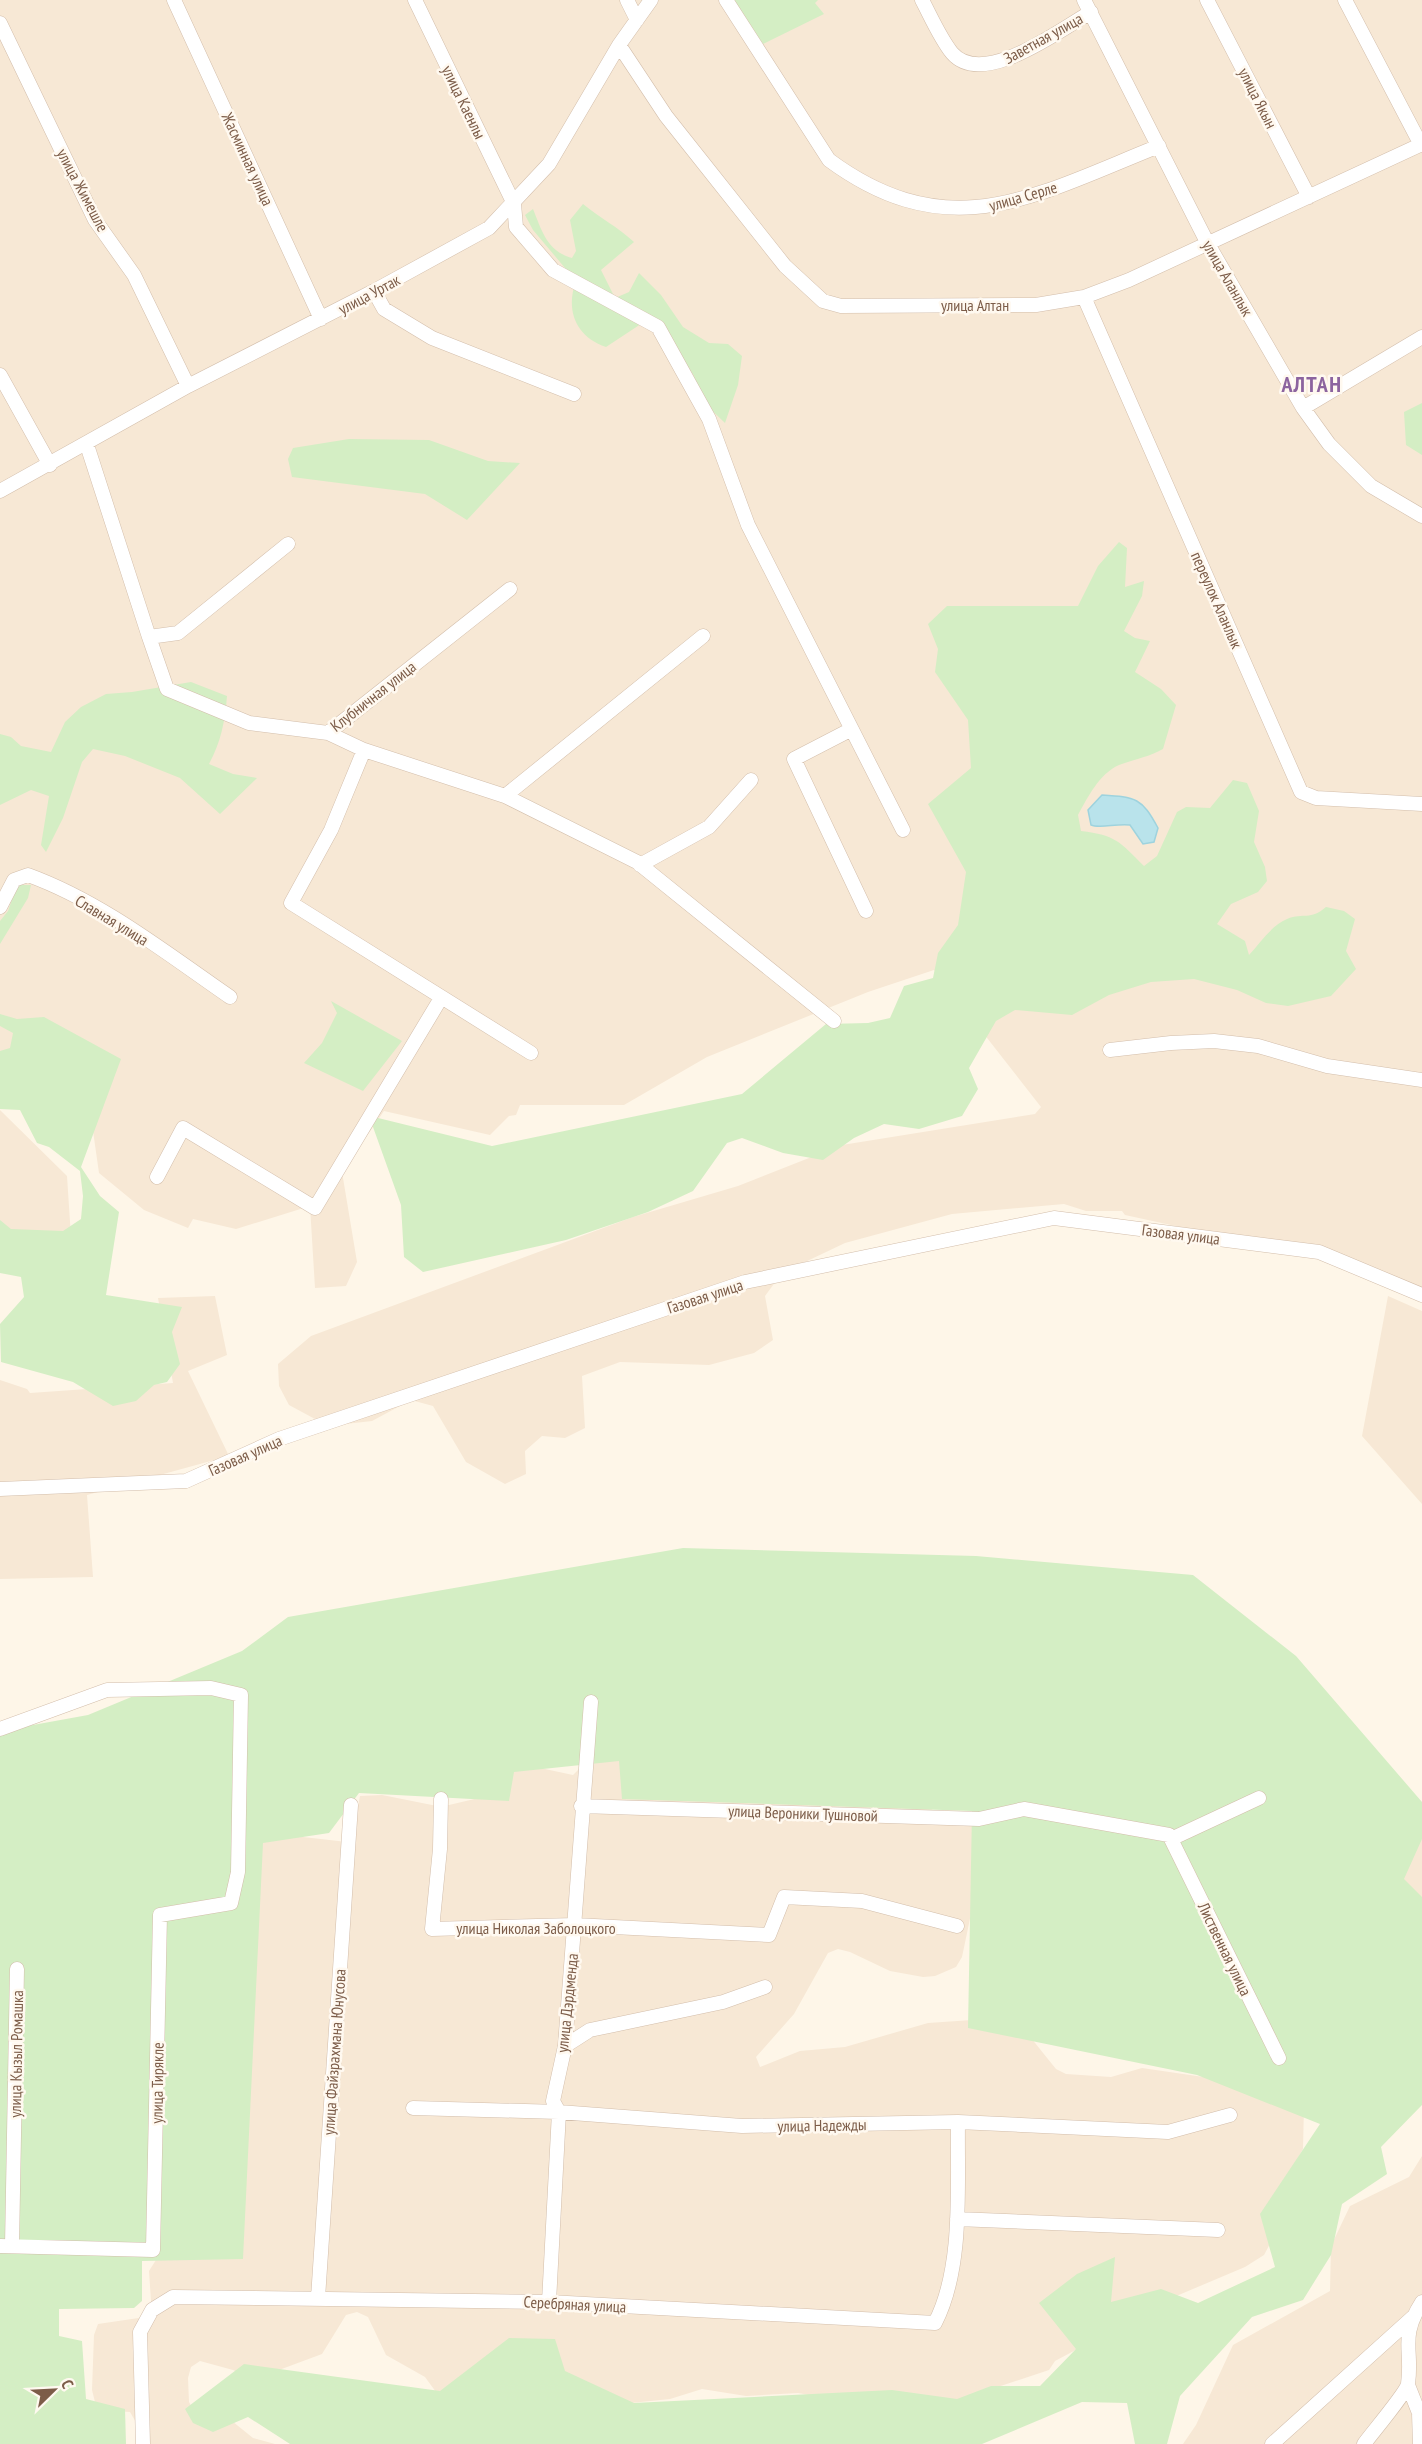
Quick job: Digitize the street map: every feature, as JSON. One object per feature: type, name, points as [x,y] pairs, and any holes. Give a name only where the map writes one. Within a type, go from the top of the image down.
[{"type":"street","name":"Жасминная улица","points":[[174,0],[321,319]]},
{"type":"street","name":"улица Каенлы","points":[[415,0],[514,204],[516,227],[553,270],[658,327],[710,418],[748,525],[850,730],[903,830]]},
{"type":"street","points":[[627,0],[637,20]]},
{"type":"street","name":"улица Уртак","points":[[0,491],[87,445],[188,386],[321,319],[489,228],[514,204],[549,164],[619,45],[651,0]]},
{"type":"street","name":"улица Серле","points":[[726,0],[829,159],[853,177],[881,192],[908,202],[942,208],[986,208],[1040,194],[1159,146]]},
{"type":"street","name":"Заветная улица","points":[[922,0],[953,54],[978,65],[1008,59],[1087,6]]},
{"type":"street","name":"улица Якын","points":[[1207,0],[1309,197]]},
{"type":"street","points":[[1345,0],[1421,144]]},
{"type":"street","name":"улица Аланлык","points":[[1087,6],[1208,244],[1303,408],[1329,444],[1371,486],[1422,516]]},
{"type":"street","name":"улица Жимешле","points":[[0,23],[96,220],[134,275],[188,386]]},
{"type":"street","name":"улица Алтан","points":[[619,45],[666,116],[785,266],[823,301],[841,306],[1036,305],[1084,297],[1130,280],[1421,144]]},
{"type":"street","points":[[374,291],[384,309],[432,338],[574,394]]},
{"type":"street","name":"переулок Аланлык","points":[[1084,297],[1301,792],[1316,798],[1422,804]]},
{"type":"street","points":[[1303,408],[1422,337]]},
{"type":"street","points":[[0,375],[50,465]]},
{"type":"street","name":"Клубничная улица","points":[[87,445],[167,689],[249,723],[328,733],[510,589]]},
{"type":"street","points":[[149,637],[178,633],[288,544]]},
{"type":"street","points":[[506,796],[703,636]]},
{"type":"street","points":[[850,730],[794,759],[866,911]]},
{"type":"street","points":[[328,733],[364,750],[506,796],[640,865],[834,1021]]},
{"type":"street","points":[[364,750],[331,830],[291,903],[531,1053]]},
{"type":"street","points":[[640,865],[709,827],[751,780]]},
{"type":"street","name":"Славная улица","points":[[0,907],[14,880],[28,875],[48,882],[117,920],[230,997]]},
{"type":"street","points":[[157,1177],[183,1128],[315,1208],[441,998]]},
{"type":"street","points":[[1110,1050],[1214,1041],[1258,1046],[1328,1066],[1422,1080]]},
{"type":"street","name":"Газовая улица","points":[[0,1489],[186,1481],[279,1439],[745,1282],[1054,1218],[1319,1251],[1422,1295]]},
{"type":"street","name":"улица Тирякле","points":[[0,1729],[107,1690],[211,1688],[241,1695],[238,1872],[231,1904],[160,1916],[153,2250],[6,2246]]},
{"type":"street","name":"улица Дэрдменда","points":[[549,2302],[559,2112],[552,2101],[565,2046],[575,1925],[581,1806],[591,1702]]},
{"type":"street","points":[[1171,1839],[1259,1798]]},
{"type":"street","name":"улица Николая Заболоцкого","points":[[441,1799],[440,1849],[432,1929],[575,1925],[769,1935],[784,1897],[862,1901],[957,1926]]},
{"type":"street","name":"улица Файзрахмана Юнусова","points":[[318,2298],[351,1805]]},
{"type":"street","name":"улица Вероники Тушновой","points":[[581,1806],[979,1819],[1024,1809],[1169,1835],[1171,1839]]},
{"type":"street","name":"Лиственная улица","points":[[1171,1839],[1279,2058]]},
{"type":"street","name":"улица Кызыл Ромашка","points":[[6,2246],[17,1969]]},
{"type":"street","points":[[565,2046],[590,2030],[723,2002],[765,1987]]},
{"type":"street","name":"улица Надежды","points":[[413,2108],[559,2112],[742,2126],[958,2122],[1168,2132],[1230,2115]]},
{"type":"street","name":"Серебряная улица","points":[[143,2444],[140,2332],[144,2320],[161,2302],[173,2297],[549,2302],[935,2323],[946,2301],[957,2219],[958,2122]]},
{"type":"street","points":[[957,2219],[1218,2230]]},
{"type":"street","points":[[1420,2444],[1419,2413],[1408,2385],[1408,2335],[1413,2317],[1422,2302]]},
{"type":"street","points":[[1272,2444],[1413,2317]]},
{"type":"street","points":[[1364,2444],[1408,2385]]},
{"type":"shaded area","points":[[0,0],[1422,0],[1422,1302],[1322,1258],[1125,1215],[1122,1211],[1086,1211],[1064,1204],[952,1214],[845,1243],[782,1273],[765,1296],[773,1340],[754,1353],[709,1365],[620,1362],[582,1376],[585,1428],[565,1438],[542,1436],[525,1451],[526,1474],[505,1484],[466,1462],[433,1406],[411,1400],[372,1421],[328,1426],[289,1405],[279,1386],[278,1364],[311,1336],[633,1217],[738,1186],[842,1145],[1035,1114],[1041,1107],[934,970],[868,992],[707,1057],[624,1105],[520,1105],[516,1115],[509,1116],[490,1135],[384,1111],[342,1172],[357,1262],[346,1286],[315,1288],[310,1206],[236,1229],[193,1219],[188,1228],[144,1210],[99,1173],[91,1117],[0,1069]]},
{"type":"shaded area","points":[[0,1110],[67,1176],[71,1237],[0,1239]]},
{"type":"shaded area","points":[[215,1296],[227,1355],[188,1371],[229,1456],[87,1495],[93,1577],[0,1579],[0,1380],[27,1389],[30,1393],[173,1383],[158,1298]]},
{"type":"shaded area","points":[[1388,1296],[1422,1311],[1422,1504],[1362,1436]]},
{"type":"shaded area","points":[[591,1726],[929,1795],[934,1817],[977,1821],[981,1866],[962,1957],[956,1967],[935,1976],[923,1977],[890,1971],[850,1952],[838,1949],[828,1953],[794,2014],[756,2057],[760,2067],[800,2051],[845,2047],[928,2023],[972,2020],[1027,2033],[1056,2069],[1066,2074],[1111,2077],[1142,2068],[1231,2081],[1304,2106],[1303,2149],[1286,2179],[1280,2225],[1264,2255],[1245,2267],[1174,2297],[1055,2361],[1049,2370],[952,2402],[843,2401],[798,2393],[746,2396],[702,2389],[670,2399],[592,2407],[444,2403],[425,2377],[386,2355],[368,2317],[357,2312],[346,2315],[322,2354],[279,2370],[261,2383],[233,2370],[200,2361],[191,2367],[188,2378],[189,2402],[194,2411],[227,2417],[253,2438],[275,2444],[143,2444],[141,2431],[130,2412],[97,2410],[92,2390],[94,2335],[98,2324],[152,2316],[149,2271],[161,2252],[241,1838],[268,1833],[347,1842],[353,1832],[360,1796],[382,1795],[437,1806],[449,1805],[504,1792],[517,1763],[573,1775],[580,1768]]},
{"type":"shaded area","points":[[1422,1822],[1422,1915],[1394,1871]]},
{"type":"shaded area","points":[[1422,2156],[1422,2444],[1183,2444],[1196,2425],[1233,2345],[1330,2291],[1331,2246],[1350,2206],[1409,2177]]},
{"type":"green space","points":[[734,0],[818,0],[815,3],[824,14],[763,44]]},
{"type":"green space","points":[[583,204],[634,242],[601,270],[615,298],[629,292],[639,273],[661,295],[683,327],[709,343],[728,344],[742,356],[738,385],[725,423],[699,398],[694,376],[664,328],[650,318],[606,347],[587,337],[580,329],[573,312],[572,302],[576,281],[533,230],[525,215],[533,209],[546,239],[557,250],[572,258],[576,251],[570,220]]},
{"type":"green space","points":[[1422,403],[1422,455],[1406,445],[1404,412]]},
{"type":"green space","points":[[349,439],[429,440],[488,461],[520,463],[467,520],[425,494],[292,477],[288,459],[293,448]]},
{"type":"green space","points":[[1119,542],[1127,548],[1125,587],[1144,581],[1142,596],[1124,631],[1135,638],[1150,641],[1135,672],[1161,689],[1176,705],[1163,749],[1119,765],[1106,774],[1078,815],[1081,831],[1117,841],[1144,866],[1157,856],[1177,812],[1186,807],[1210,808],[1233,780],[1247,783],[1259,811],[1254,842],[1265,867],[1267,881],[1258,892],[1231,904],[1217,924],[1245,941],[1249,955],[1271,930],[1287,919],[1316,914],[1326,907],[1344,911],[1355,919],[1346,951],[1356,969],[1331,996],[1288,1006],[1266,1003],[1237,990],[1194,979],[1151,982],[1109,995],[1072,1015],[1015,1010],[996,1021],[969,1068],[978,1089],[962,1116],[919,1129],[884,1124],[854,1138],[823,1160],[783,1153],[742,1138],[727,1143],[693,1191],[648,1212],[566,1240],[423,1272],[404,1257],[401,1205],[373,1127],[374,1117],[492,1146],[742,1094],[826,1024],[868,1023],[890,1018],[904,986],[933,978],[938,953],[958,925],[966,872],[928,804],[971,768],[968,720],[935,672],[938,649],[928,624],[947,606],[1078,606],[1098,566]]},
{"type":"green space","points":[[191,682],[227,696],[222,731],[209,764],[233,774],[257,778],[220,814],[180,778],[125,756],[93,749],[82,762],[63,818],[46,852],[41,845],[49,796],[31,790],[0,805],[0,734],[11,737],[21,746],[51,752],[65,722],[81,707],[106,694]]},
{"type":"green space","points":[[17,885],[31,885],[28,898],[0,944],[0,921],[8,911]]},
{"type":"green space","points":[[331,1001],[402,1041],[363,1091],[304,1063],[322,1043],[337,1013]]},
{"type":"green space","points":[[0,1014],[17,1019],[44,1017],[121,1059],[81,1167],[100,1196],[119,1212],[106,1295],[182,1307],[172,1332],[180,1364],[167,1382],[154,1385],[136,1401],[113,1406],[73,1382],[1,1362],[0,1324],[24,1297],[21,1277],[0,1273],[0,1220],[11,1229],[63,1231],[81,1219],[83,1196],[80,1171],[49,1147],[37,1143],[20,1110],[0,1109],[0,1051],[10,1048],[13,1033],[0,1026]]},
{"type":"green space","points":[[683,1548],[976,1556],[1193,1575],[1296,1656],[1422,1802],[1422,1839],[1404,1879],[1422,1897],[1422,2105],[1381,2147],[1387,2174],[1342,2204],[1331,2255],[1303,2300],[1252,2317],[1180,2396],[1167,2444],[1135,2444],[1127,2403],[1082,2402],[982,2444],[290,2444],[248,2417],[213,2432],[193,2423],[185,2409],[244,2364],[440,2391],[509,2338],[555,2339],[565,2371],[634,2403],[892,2390],[957,2399],[991,2386],[1040,2386],[1076,2349],[1039,2303],[1077,2274],[1115,2257],[1111,2302],[1161,2289],[1198,2303],[1275,2267],[1260,2214],[1320,2124],[1197,2075],[968,2028],[972,1811],[622,1799],[619,1761],[514,1772],[509,1801],[359,1793],[329,1833],[263,1843],[243,2259],[142,2261],[142,2301],[134,2308],[59,2309],[59,2336],[82,2341],[86,2399],[125,2409],[126,2444],[0,2444],[0,1731],[88,1715],[242,1651],[288,1617]]},
{"type":"water","points":[[1102,795],[1130,798],[1142,805],[1158,828],[1154,842],[1143,844],[1130,825],[1091,825],[1088,810]]},
{"type":"district","name":"АЛТАН","points":[[1312,384]]}]
